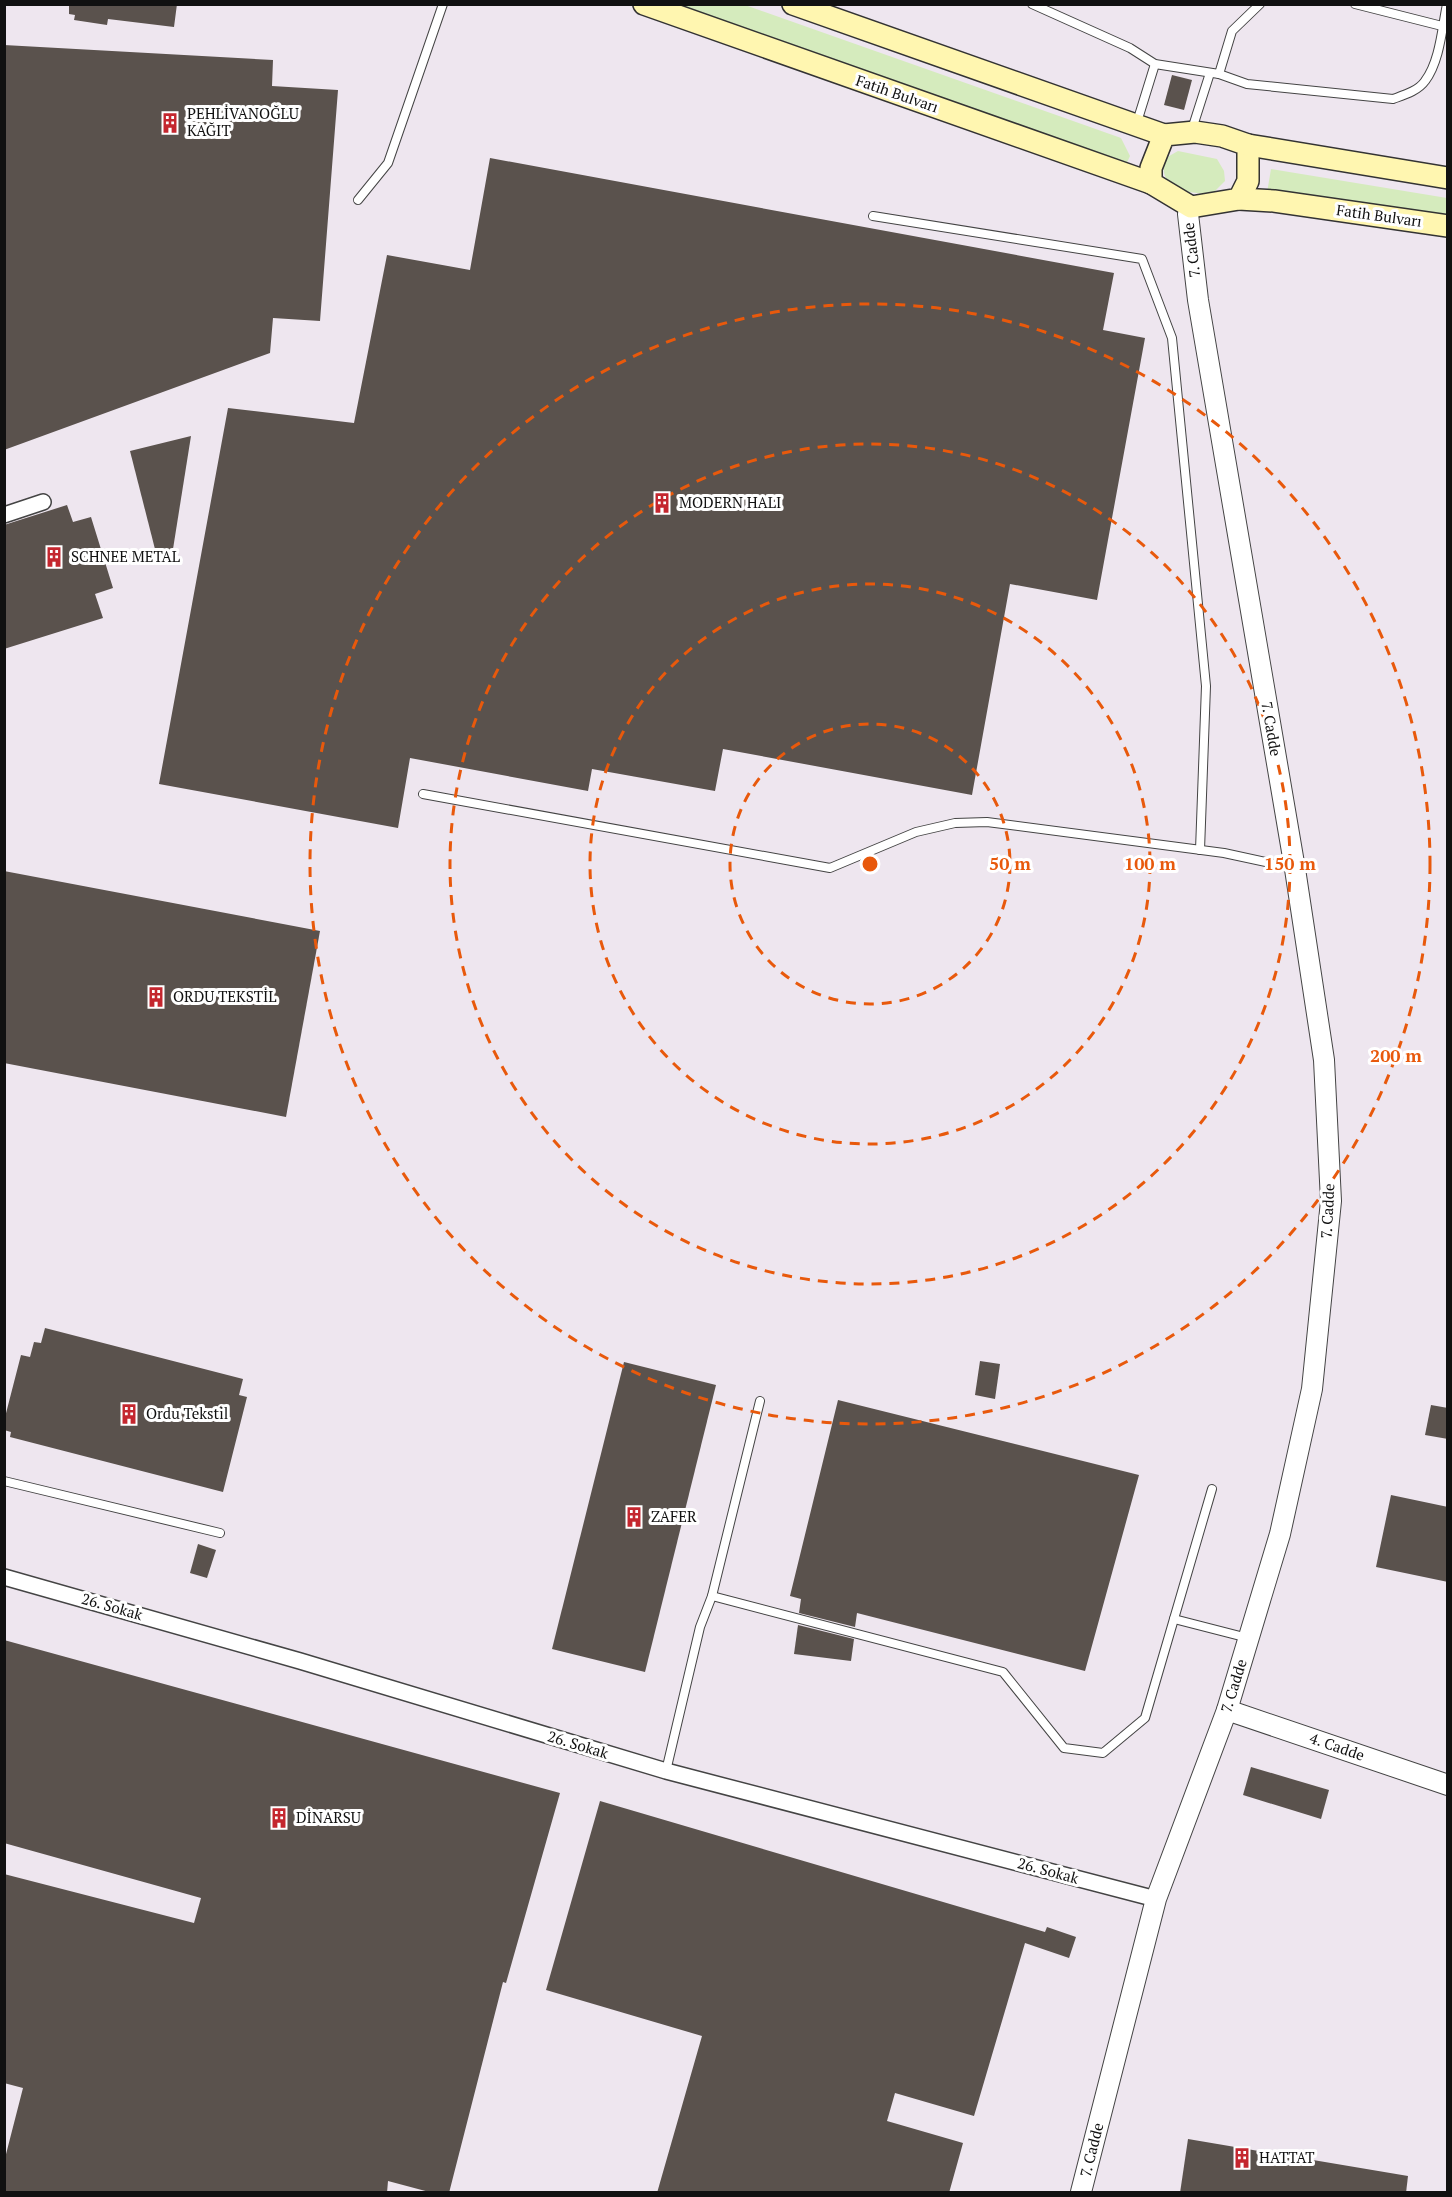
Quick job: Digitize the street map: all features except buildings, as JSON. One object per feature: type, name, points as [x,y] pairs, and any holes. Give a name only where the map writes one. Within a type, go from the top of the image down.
[{"type":"main road","name":"Fatih Bulvarı","points":[[644,4],[1151,183],[1191,207],[1239,199],[1274,201],[1448,226]]},
{"type":"main road","points":[[792,4],[1164,135],[1195,132],[1222,136],[1248,145],[1448,178]]},
{"type":"main road","points":[[1151,183],[1151,168],[1164,135]]},
{"type":"main road","points":[[1239,199],[1248,180],[1248,145]]},
{"type":"street","name":"7. Cadde","points":[[1082,2193],[1156,1899],[1227,1710],[1280,1534],[1312,1389],[1331,1201],[1324,1060],[1295,868],[1198,300],[1188,214],[1191,207]]},
{"type":"street","points":[[1388,217],[1448,220]]},
{"type":"street","points":[[4,515],[43,502]]},
{"type":"street","name":"26. Sokak","points":[[4,1576],[300,1661],[666,1771],[1156,1899]]},
{"type":"street","name":"4. Cadde","points":[[1227,1710],[1448,1785]]},
{"type":"lane","points":[[358,200],[388,163],[444,4]]},
{"type":"lane","points":[[1032,4],[1130,48],[1155,64],[1219,74],[1247,84],[1393,99],[1412,93],[1425,81],[1448,4]]},
{"type":"lane","points":[[1219,74],[1232,31],[1260,4]]},
{"type":"lane","points":[[1355,4],[1442,26]]},
{"type":"lane","points":[[1136,124],[1155,64]]},
{"type":"lane","points":[[1195,132],[1194,123],[1210,73]]},
{"type":"lane","points":[[873,216],[1142,259],[1172,338],[1206,686],[1200,850]]},
{"type":"lane","points":[[423,794],[830,868],[916,832],[955,823],[987,822],[1200,850],[1295,868]]},
{"type":"lane","points":[[666,1771],[700,1627],[712,1596],[760,1401]]},
{"type":"lane","points":[[4,1481],[220,1533]]},
{"type":"lane","points":[[712,1596],[1003,1672],[1064,1748],[1103,1753],[1145,1718],[1212,1489]]},
{"type":"lane","points":[[1174,1619],[1248,1639]]},
{"type":"shaded area","points":[[5,5],[1447,5],[1447,2192],[5,2192]]},
{"type":"green space","points":[[673,5],[745,5],[1121,138],[1130,156],[1125,167]]},
{"type":"green space","points":[[1178,151],[1217,159],[1224,171],[1225,181],[1211,195],[1175,190],[1165,176],[1163,164],[1164,159]]},
{"type":"green space","points":[[1271,169],[1447,198],[1447,216],[1267,193]]},
{"type":"place","name":"PEHLİVANOĞLU KAĞIT","points":[[170,123]]},
{"type":"place","name":"MODERN HALI","points":[[662,503]]},
{"type":"place","name":"SCHNEE METAL","points":[[54,557]]},
{"type":"place","name":"ORDU TEKSTİL","points":[[156,997]]},
{"type":"place","name":"Ordu Tekstil","points":[[129,1414]]},
{"type":"place","name":"ZAFER","points":[[634,1517]]},
{"type":"place","name":"DİNARSU","points":[[279,1818]]},
{"type":"place","name":"HATTAT","points":[[1242,2158]]}]
